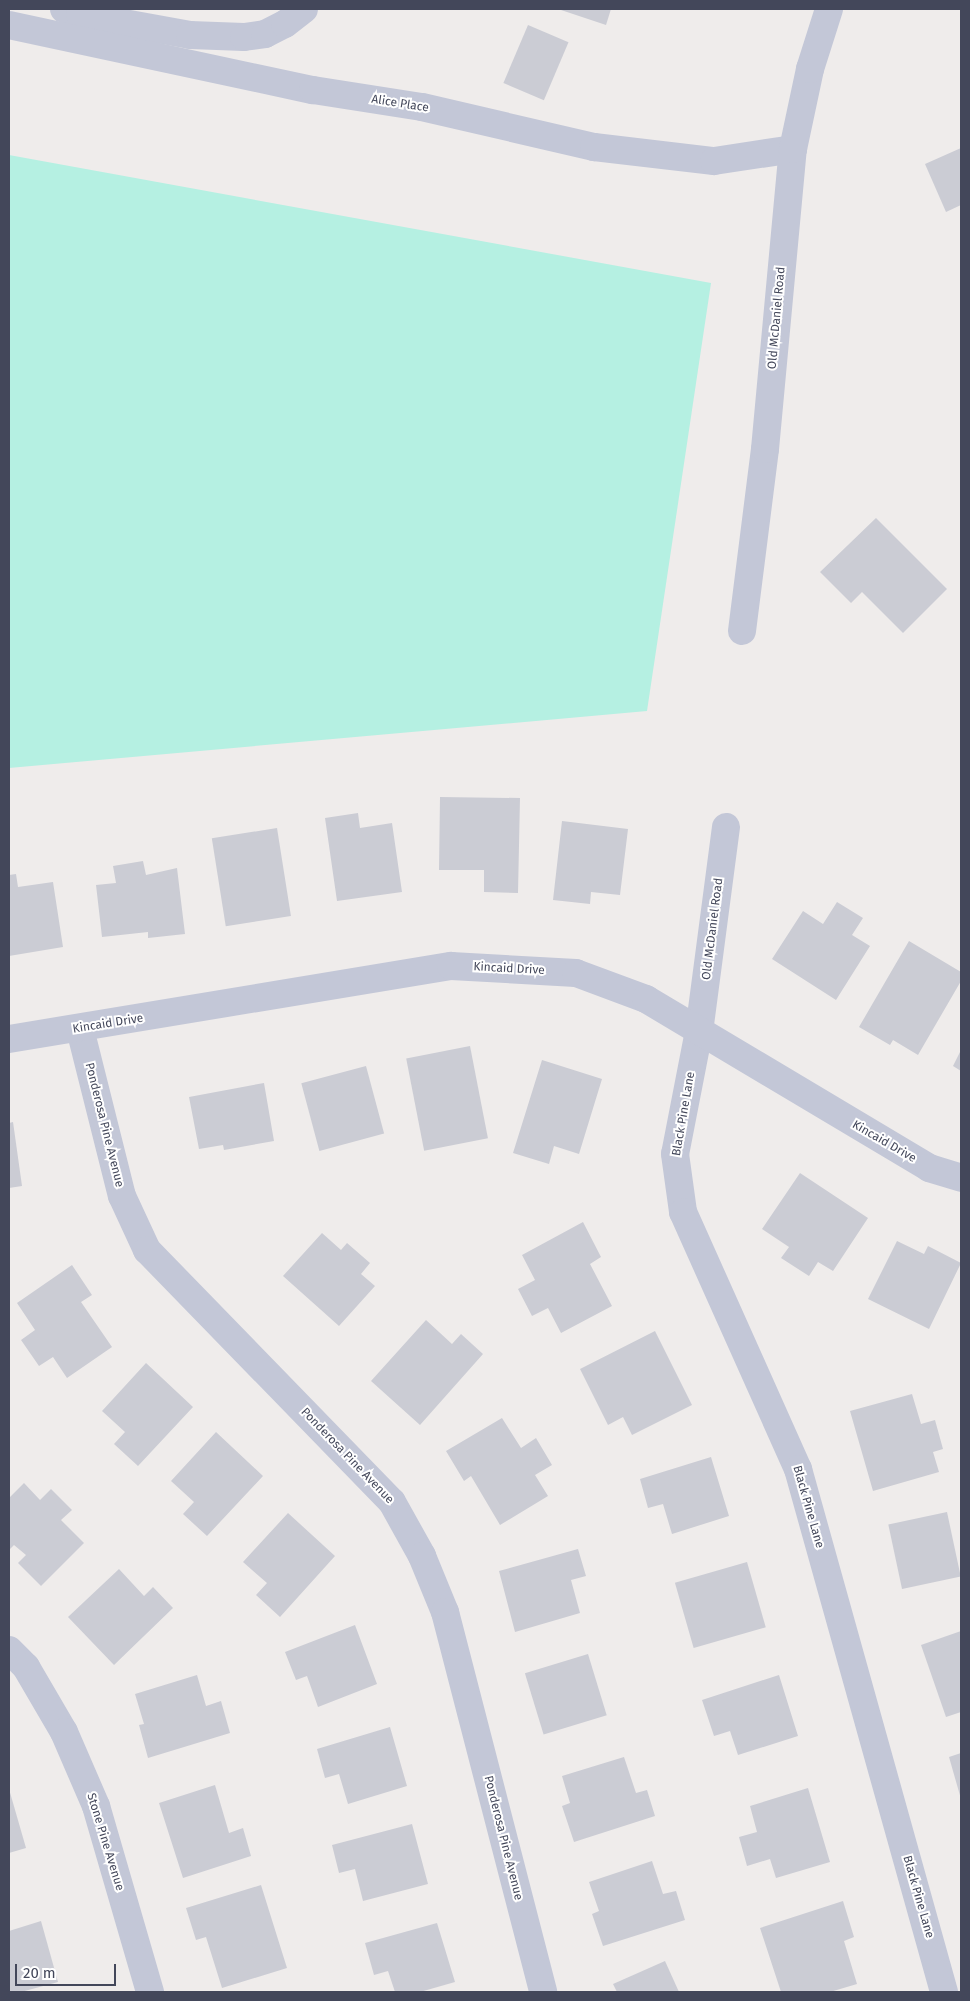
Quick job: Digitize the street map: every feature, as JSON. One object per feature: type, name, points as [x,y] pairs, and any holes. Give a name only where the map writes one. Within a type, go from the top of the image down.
[{"type":"street","points":[[64,9],[80,15],[190,35],[244,37],[266,34],[285,24],[304,9]]},
{"type":"street","name":"Old McDaniel Road","points":[[742,632],[765,449],[793,149],[810,69],[829,9]]},
{"type":"street","name":"Alice Place","points":[[9,25],[312,90],[422,107],[594,147],[714,161],[793,149]]},
{"type":"street","name":"Old McDaniel Road","points":[[699,1031],[726,828]]},
{"type":"street","name":"Kincaid Drive","points":[[9,1039],[80,1029],[451,966],[576,973],[646,999],[930,1168],[961,1178]]},
{"type":"street","name":"Ponderosa Pine Avenue","points":[[80,1029],[122,1196],[148,1250],[392,1502],[422,1556],[445,1612],[543,1992]]},
{"type":"street","name":"Black Pine Lane","points":[[699,1031],[675,1154],[683,1212],[798,1469],[944,1992]]},
{"type":"street","name":"Stone Pine Avenue","points":[[9,1650],[26,1667],[64,1732],[96,1806],[150,1992]]},
{"type":"green space","points":[[9,155],[711,283],[647,711],[9,768]]},
{"type":"building","points":[[558,9],[611,9],[606,25]]},
{"type":"building","points":[[528,25],[569,42],[544,100],[503,83]]},
{"type":"building","points":[[961,148],[961,205],[946,212],[925,164]]},
{"type":"building","points":[[876,518],[947,589],[903,633],[862,592],[851,603],[820,572]]},
{"type":"building","points":[[440,797],[520,798],[518,893],[484,892],[484,870],[439,870]]},
{"type":"building","points":[[358,813],[360,828],[392,823],[402,892],[337,901],[325,818]]},
{"type":"building","points":[[562,821],[628,829],[620,895],[591,892],[590,904],[553,900]]},
{"type":"building","points":[[277,828],[291,916],[226,926],[212,838]]},
{"type":"building","points":[[143,861],[146,875],[177,868],[185,934],[148,938],[148,932],[102,937],[96,885],[116,883],[113,866]]},
{"type":"building","points":[[16,874],[18,887],[53,882],[63,947],[9,956],[9,875]]},
{"type":"building","points":[[837,902],[863,918],[852,935],[870,946],[836,1000],[772,959],[803,911],[823,924]]},
{"type":"building","points":[[909,941],[961,972],[961,981],[918,1055],[893,1040],[890,1045],[859,1027]]},
{"type":"building","points":[[470,1046],[488,1138],[424,1151],[406,1058]]},
{"type":"building","points":[[961,1050],[961,1071],[953,1066]]},
{"type":"building","points":[[542,1060],[602,1079],[579,1154],[554,1146],[549,1164],[513,1153]]},
{"type":"building","points":[[366,1066],[384,1134],[319,1151],[301,1083]]},
{"type":"building","points":[[264,1083],[274,1141],[224,1150],[223,1145],[199,1149],[189,1097]]},
{"type":"building","points":[[13,1122],[22,1186],[9,1188],[9,1123]]},
{"type":"building","points":[[800,1173],[868,1218],[833,1271],[818,1262],[809,1276],[781,1258],[789,1247],[762,1229]]},
{"type":"building","points":[[583,1222],[601,1257],[590,1264],[612,1306],[561,1333],[548,1308],[532,1316],[518,1289],[535,1280],[522,1255]]},
{"type":"building","points":[[322,1233],[341,1250],[347,1243],[370,1263],[361,1274],[375,1286],[339,1326],[283,1276]]},
{"type":"building","points":[[897,1241],[924,1254],[928,1246],[961,1263],[929,1329],[868,1299]]},
{"type":"building","points":[[72,1265],[92,1295],[81,1302],[112,1347],[67,1378],[53,1357],[39,1366],[21,1340],[35,1330],[17,1303]]},
{"type":"building","points":[[426,1320],[452,1344],[461,1334],[483,1354],[420,1425],[371,1381]]},
{"type":"building","points":[[655,1331],[692,1405],[632,1435],[623,1417],[608,1425],[580,1369]]},
{"type":"building","points":[[146,1363],[193,1407],[138,1466],[114,1444],[125,1432],[102,1411]]},
{"type":"building","points":[[912,1394],[921,1424],[935,1420],[943,1449],[933,1452],[939,1472],[873,1491],[850,1411]]},
{"type":"building","points":[[502,1418],[521,1448],[536,1438],[552,1465],[535,1475],[548,1496],[500,1525],[471,1476],[464,1481],[446,1451]]},
{"type":"building","points":[[216,1432],[263,1476],[207,1536],[183,1514],[194,1502],[171,1481]]},
{"type":"building","points":[[711,1457],[729,1516],[672,1534],[663,1504],[648,1508],[640,1479]]},
{"type":"building","points":[[24,1483],[40,1500],[51,1489],[72,1510],[61,1520],[84,1543],[41,1586],[18,1563],[26,1555],[14,1545],[9,1550],[9,1498]]},
{"type":"building","points":[[947,1512],[961,1577],[902,1589],[888,1524]]},
{"type":"building","points":[[288,1513],[335,1556],[280,1617],[256,1595],[267,1583],[243,1562]]},
{"type":"building","points":[[578,1549],[586,1576],[571,1580],[580,1613],[515,1632],[499,1571]]},
{"type":"building","points":[[747,1562],[766,1627],[694,1648],[675,1583]]},
{"type":"building","points":[[119,1569],[144,1596],[153,1587],[173,1608],[114,1665],[68,1617]]},
{"type":"building","points":[[355,1625],[377,1684],[318,1707],[307,1676],[296,1680],[285,1652]]},
{"type":"building","points":[[961,1631],[961,1712],[946,1717],[921,1645]]},
{"type":"building","points":[[588,1654],[607,1715],[544,1735],[525,1673]]},
{"type":"building","points":[[197,1675],[206,1706],[221,1701],[230,1733],[148,1758],[139,1725],[144,1724],[135,1694]]},
{"type":"building","points":[[779,1675],[798,1736],[738,1755],[730,1731],[714,1736],[702,1700]]},
{"type":"building","points":[[390,1727],[407,1786],[348,1804],[339,1774],[325,1778],[317,1749]]},
{"type":"building","points":[[961,1753],[961,1799],[949,1757]]},
{"type":"building","points":[[624,1757],[636,1793],[647,1790],[655,1816],[574,1842],[562,1806],[570,1803],[562,1776]]},
{"type":"building","points":[[215,1785],[229,1833],[243,1828],[251,1856],[183,1878],[159,1803]]},
{"type":"building","points":[[808,1788],[830,1862],[776,1878],[770,1859],[747,1866],[739,1837],[757,1832],[750,1806]]},
{"type":"building","points":[[9,1789],[26,1848],[9,1853]]},
{"type":"building","points":[[412,1824],[428,1884],[363,1901],[355,1869],[339,1873],[332,1845]]},
{"type":"building","points":[[652,1861],[663,1894],[676,1891],[685,1920],[603,1946],[592,1914],[599,1911],[589,1882]]},
{"type":"building","points":[[261,1885],[287,1968],[222,1988],[206,1937],[196,1940],[186,1908]]},
{"type":"building","points":[[843,1901],[854,1937],[844,1941],[857,1984],[830,1992],[781,1992],[760,1928]]},
{"type":"building","points":[[41,1921],[58,1982],[21,1992],[9,1992],[9,1931]]},
{"type":"building","points":[[437,1923],[455,1982],[420,1992],[395,1992],[388,1971],[374,1975],[365,1943]]},
{"type":"building","points":[[665,1961],[679,1992],[617,1992],[613,1984]]}]
